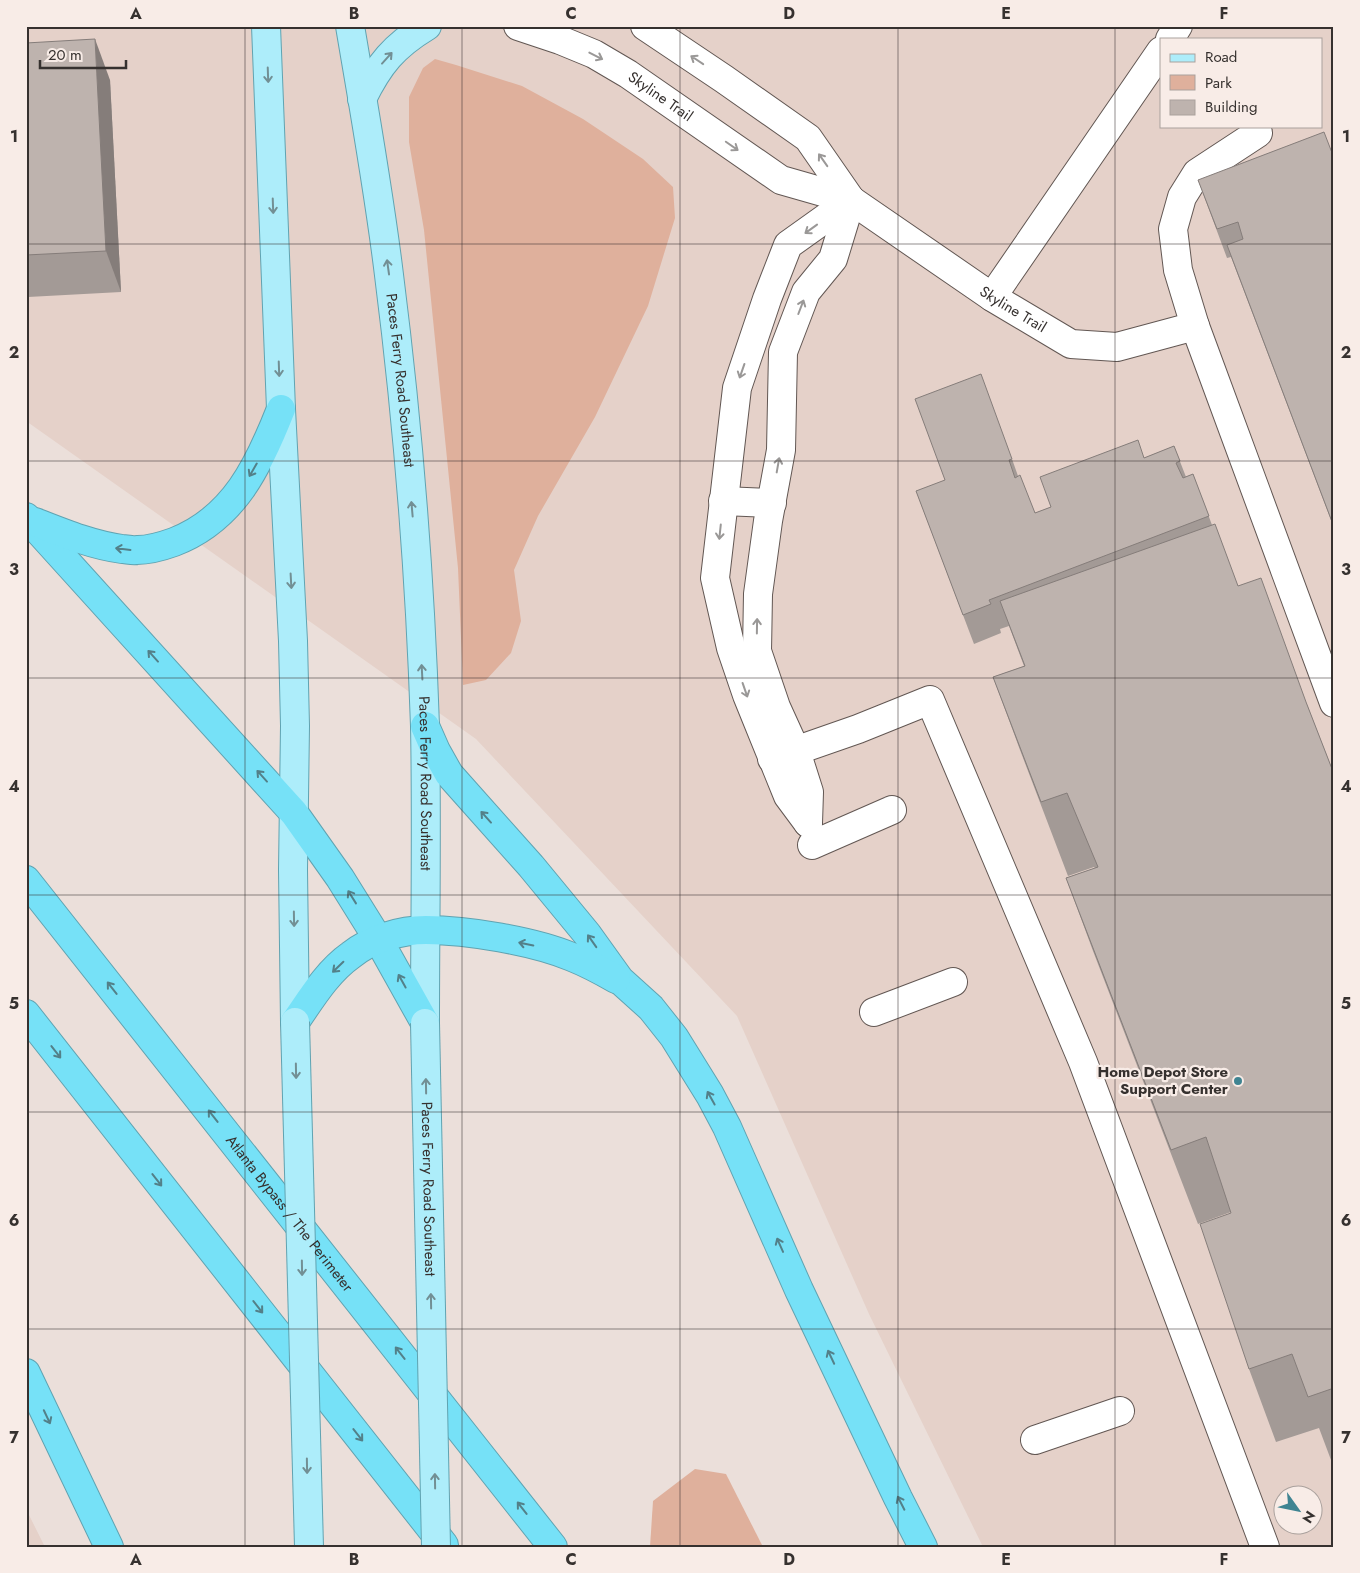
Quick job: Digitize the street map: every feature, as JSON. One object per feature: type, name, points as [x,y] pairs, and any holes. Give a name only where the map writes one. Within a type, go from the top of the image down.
[{"type":"highway","points":[[28,519],[105,546],[137,550],[165,545],[187,537],[208,524],[225,510],[238,493],[262,455],[280,409]]},
{"type":"highway","points":[[28,519],[294,813],[340,878],[378,939],[425,1023]]},
{"type":"highway","points":[[425,726],[436,751],[450,774],[531,866],[587,934],[620,980],[651,1008],[674,1036],[710,1095],[723,1119],[808,1307],[898,1498],[923,1547]]},
{"type":"highway","name":"Atlanta Bypass / The Perimeter","points":[[26,880],[553,1547]]},
{"type":"highway","points":[[295,1022],[316,992],[351,954],[378,939],[425,930],[505,939],[544,948],[571,956],[620,980]]},
{"type":"highway","points":[[26,1014],[445,1547]]},
{"type":"highway","points":[[26,1373],[108,1547]]},
{"type":"main road","points":[[266,26],[280,409],[294,641],[293,870],[295,1022],[309,1547]]},
{"type":"main road","name":"Paces Ferry Road Southeast","points":[[350,26],[389,273],[403,403],[416,560],[425,726],[425,1023],[436,1547]]},
{"type":"main road","points":[[362,99],[380,65],[395,49],[428,26]]},
{"type":"street","name":"Skyline Trail","points":[[518,26],[562,33],[628,74],[781,180],[851,200],[992,297],[1070,344],[1117,347],[1195,326]]},
{"type":"street","name":"Skyline Trail","points":[[646,26],[808,138],[851,200]]},
{"type":"street","points":[[1171,38],[1178,26]]},
{"type":"street","points":[[992,297],[1160,52]]},
{"type":"street","points":[[1258,133],[1197,173],[1182,197],[1173,229],[1178,270],[1195,326],[1334,703]]},
{"type":"street","points":[[784,755],[747,695],[732,648],[715,578],[723,501],[737,388],[767,299],[788,245],[851,200]]},
{"type":"street","points":[[784,755],[776,707],[757,651],[758,594],[781,450],[783,352],[806,292],[833,259],[851,200]]},
{"type":"street","points":[[723,501],[772,503]]},
{"type":"street","points":[[784,755],[858,729],[930,700],[1084,1062],[1265,1547]]},
{"type":"street","points":[[812,845],[892,810]]},
{"type":"street","points":[[874,1012],[952,982]]},
{"type":"street","points":[[1034,1440],[1120,1411]]},
{"type":"shaded area","points":[[26,26],[1334,26],[1334,1547],[983,1547],[869,1314],[737,1016],[476,739],[26,421]]},
{"type":"shaded area","points":[[26,1509],[45,1547],[26,1547]]},
{"type":"green space","points":[[435,59],[522,86],[583,119],[643,159],[673,187],[675,218],[648,306],[595,417],[538,516],[514,570],[521,621],[511,653],[486,680],[463,685],[458,568],[424,230],[409,142],[409,97],[423,68]]},
{"type":"green space","points":[[695,1469],[726,1474],[763,1547],[650,1547],[653,1501]]},
{"type":"building","points":[[95,39],[106,251],[26,255],[26,43]]},
{"type":"building","points":[[1324,132],[1334,158],[1334,527],[1227,245],[1243,239],[1238,222],[1217,229],[1198,180]]},
{"type":"building","points":[[981,374],[1012,459],[1009,460],[1015,478],[1020,475],[1035,513],[1051,507],[1040,477],[1138,440],[1144,458],[1174,446],[1180,461],[1176,463],[1183,478],[1193,474],[1209,516],[989,600],[991,604],[963,615],[916,491],[945,480],[915,399]]},
{"type":"building","name":"Home Depot Store Support Center","points":[[1215,524],[1238,586],[1261,578],[1334,774],[1334,1388],[1308,1397],[1292,1354],[1249,1369],[1200,1224],[1231,1213],[1206,1137],[1171,1150],[1066,878],[1098,867],[1067,793],[1041,802],[993,677],[1025,666],[1000,601]]},
{"type":"place","name":"Home Depot Store Support Center","points":[[1238,1081]]}]
